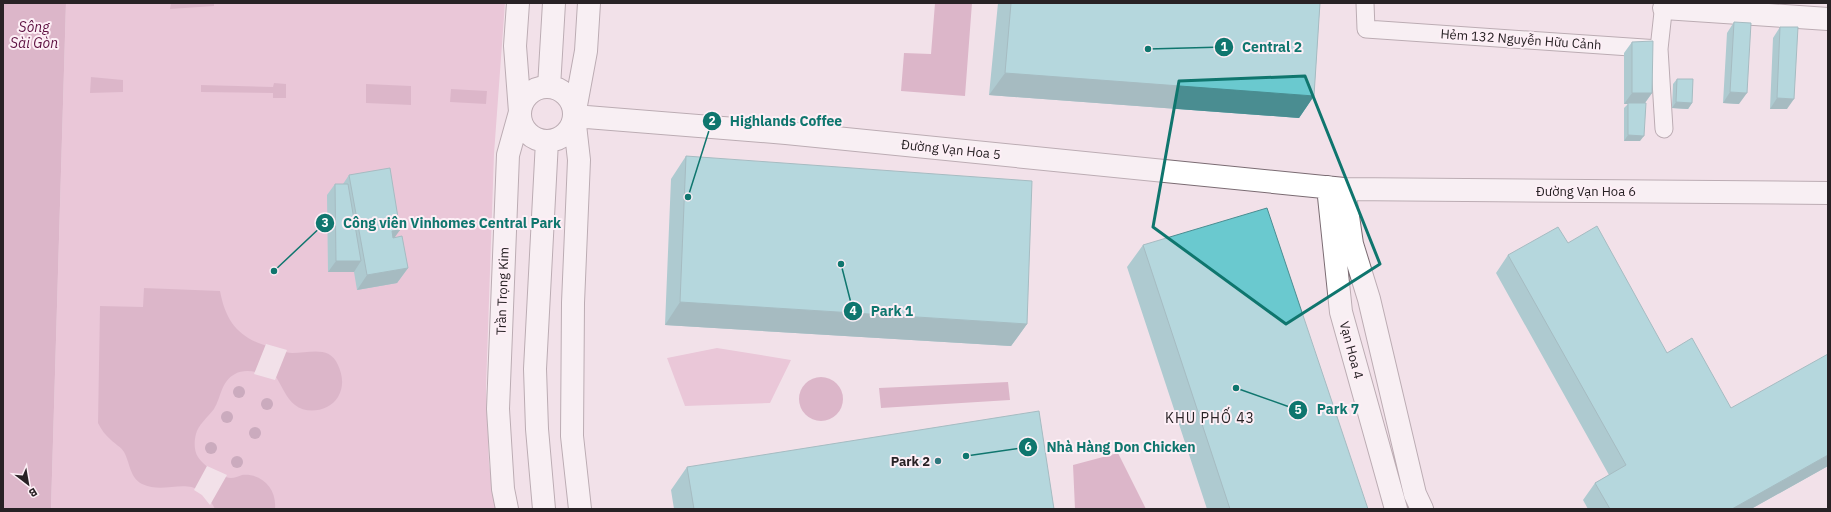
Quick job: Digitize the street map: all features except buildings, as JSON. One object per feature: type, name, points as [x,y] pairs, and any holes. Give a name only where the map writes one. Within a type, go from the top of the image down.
[{"type":"street","name":"Trần Trọng Kim","points":[[507,509],[503,489],[498,409],[508,155],[520,112],[515,46],[518,3]]},
{"type":"street","points":[[549,88],[554,3]]},
{"type":"street","points":[[580,509],[572,436],[573,302],[580,160],[574,116],[573,108],[567,97],[557,89],[549,88],[533,91],[522,103],[520,112],[520,121],[524,129],[538,140],[547,141],[562,136],[568,131],[574,116],[586,51],[589,3]]},
{"type":"street","points":[[1664,5],[1816,13]]},
{"type":"street","name":"Đường Vạn Hoa 5","points":[[574,116],[793,134],[1336,188]]},
{"type":"street","points":[[544,509],[537,429],[535,369],[547,141]]},
{"type":"street","points":[[1336,188],[1369,299],[1415,494],[1422,509]]},
{"type":"street","name":"Đường Vạn Hoa 6","points":[[1336,188],[1828,193]]},
{"type":"street","name":"Vạn Hoa 4","points":[[1336,188],[1341,312],[1396,509]]},
{"type":"lane","name":"Hẻm 132 Nguyễn Hữu Cảnh","points":[[1365,3],[1366,29],[1659,49]]},
{"type":"lane","points":[[1664,5],[1659,49],[1664,129]]},
{"type":"highlighted area","points":[[1305,76],[1380,264],[1286,324],[1153,227],[1179,81]]},
{"type":"shaded area","points":[[66,3],[505,3],[494,154],[486,388],[489,464],[496,509],[51,509]]},
{"type":"shaded area","points":[[717,348],[791,360],[770,403],[685,406],[667,358]]},
{"type":"water","name":"Sông Sài Gòn","points":[[3,3],[66,3],[51,509],[3,509]]},
{"type":"water","points":[[171,3],[214,3],[214,6],[170,9]]},
{"type":"water","points":[[935,3],[972,3],[965,96],[901,91],[904,53],[931,54]]},
{"type":"water","points":[[91,77],[123,80],[123,92],[90,93]]},
{"type":"water","points":[[274,83],[286,84],[286,98],[273,98],[273,93],[201,92],[201,85],[273,87]]},
{"type":"water","points":[[366,84],[411,86],[411,105],[366,103]]},
{"type":"water","points":[[451,89],[487,91],[486,104],[450,102]]},
{"type":"water","points":[[144,288],[220,291],[226,312],[236,328],[243,334],[260,344],[287,352],[324,352],[330,355],[338,365],[341,373],[342,385],[338,397],[330,406],[312,411],[295,405],[284,392],[276,377],[250,371],[235,374],[230,377],[224,385],[214,409],[197,431],[195,449],[198,457],[204,464],[217,473],[227,477],[232,478],[242,475],[249,475],[262,480],[271,489],[274,495],[275,509],[215,509],[207,497],[199,490],[181,486],[162,488],[142,484],[135,478],[123,450],[107,436],[100,427],[98,423],[100,306],[143,307]]},
{"type":"water","points":[[825,377],[830,378],[837,383],[842,390],[842,408],[837,415],[830,420],[817,421],[812,420],[805,415],[800,408],[799,395],[800,390],[805,383],[812,378]]},
{"type":"water","points":[[1008,382],[1010,400],[881,408],[879,388]]},
{"type":"water","points":[[1118,453],[1146,509],[1075,509],[1073,465]]},
{"type":"pier","points":[[266,344],[287,350],[275,380],[254,374]]},
{"type":"pier","points":[[207,466],[227,475],[210,505],[202,495],[194,490]]},
{"type":"place","name":"Central 2","points":[[1148,49]]},
{"type":"place","name":"Highlands Coffee","points":[[688,197]]},
{"type":"place","name":"Park 1","points":[[841,264]]},
{"type":"place","name":"Công viên Vinhomes Central Park","points":[[274,271]]},
{"type":"place","name":"Park 7","points":[[1236,388]]},
{"type":"place","name":"Nhà Hàng Don Chicken","points":[[966,456]]},
{"type":"place","name":"Park 2","points":[[938,461]]},
{"type":"district","name":"KHU PHỐ 43","points":[[1210,418]]}]
